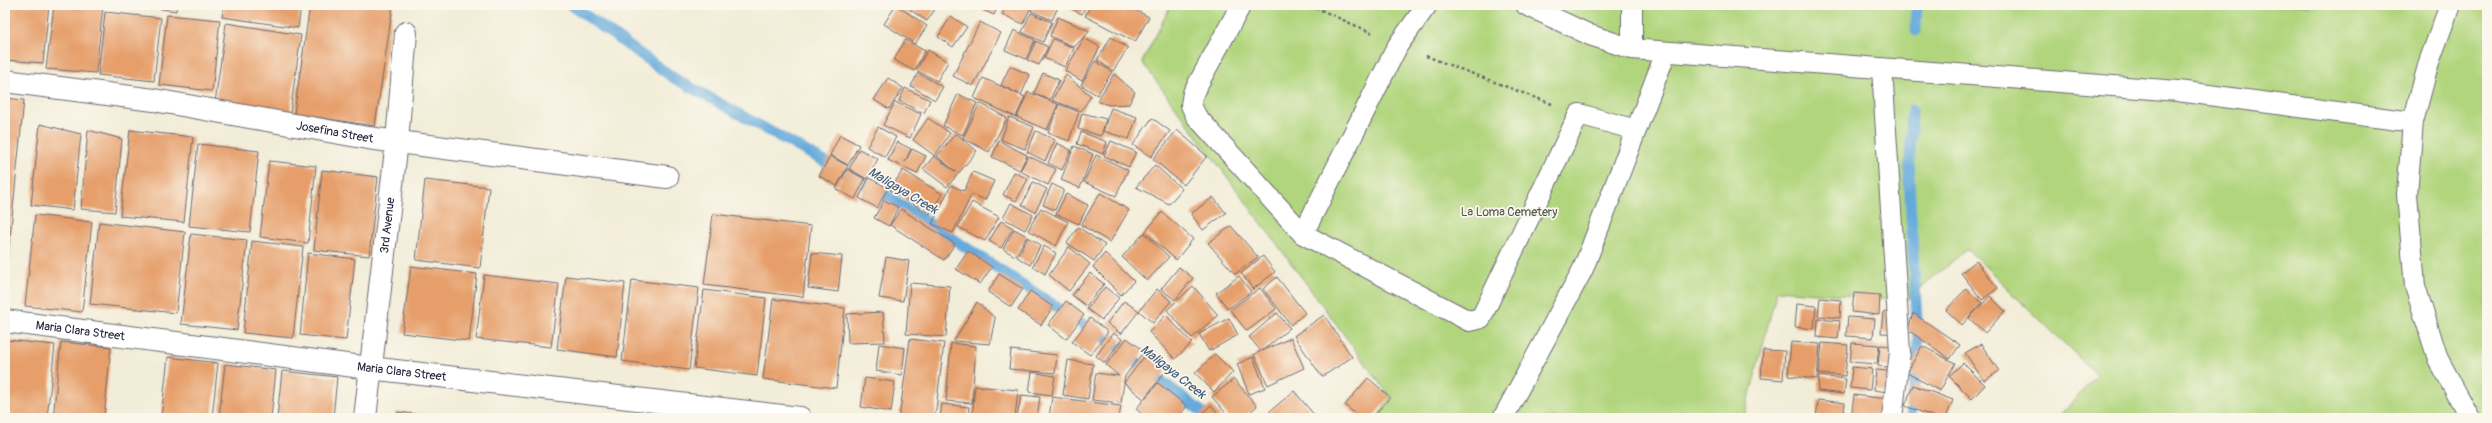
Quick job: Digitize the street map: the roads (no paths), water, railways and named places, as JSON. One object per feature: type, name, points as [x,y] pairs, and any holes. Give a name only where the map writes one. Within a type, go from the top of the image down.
[{"type":"street","name":"3rd Avenue","points":[[365,418],[397,141],[406,33]]},
{"type":"street","name":"Josefina Street","points":[[5,81],[154,100],[397,141],[667,177]]},
{"type":"street","name":"Maria Clara Street","points":[[5,321],[370,368],[800,418]]},
{"type":"lane","points":[[1241,5],[1193,93],[1191,105],[1196,116],[1303,234],[1469,321],[1481,318],[1579,114],[1636,130]]},
{"type":"lane","points":[[1303,234],[1398,45],[1427,5]]},
{"type":"lane","points":[[1526,5],[1590,35],[1632,49],[2178,91],[2413,122]]},
{"type":"lane","points":[[1632,5],[1632,49]]},
{"type":"lane","points":[[2450,5],[2429,62],[2413,122],[2407,194],[2414,286],[2438,359],[2470,418]]},
{"type":"lane","points":[[1503,418],[1583,269],[1666,52]]},
{"type":"lane","points":[[1882,68],[1900,352],[1892,418]]},
{"type":"waterway","name":"Maligaya Creek","points":[[571,5],[674,78],[892,199],[1112,343],[1210,418]]},
{"type":"waterway","points":[[1916,31],[1917,5]]},
{"type":"waterway","points":[[1911,418],[1918,338],[1909,181],[1912,110]]},
{"type":"park label","name":"La Loma Cemetery","points":[[1509,212]]}]
